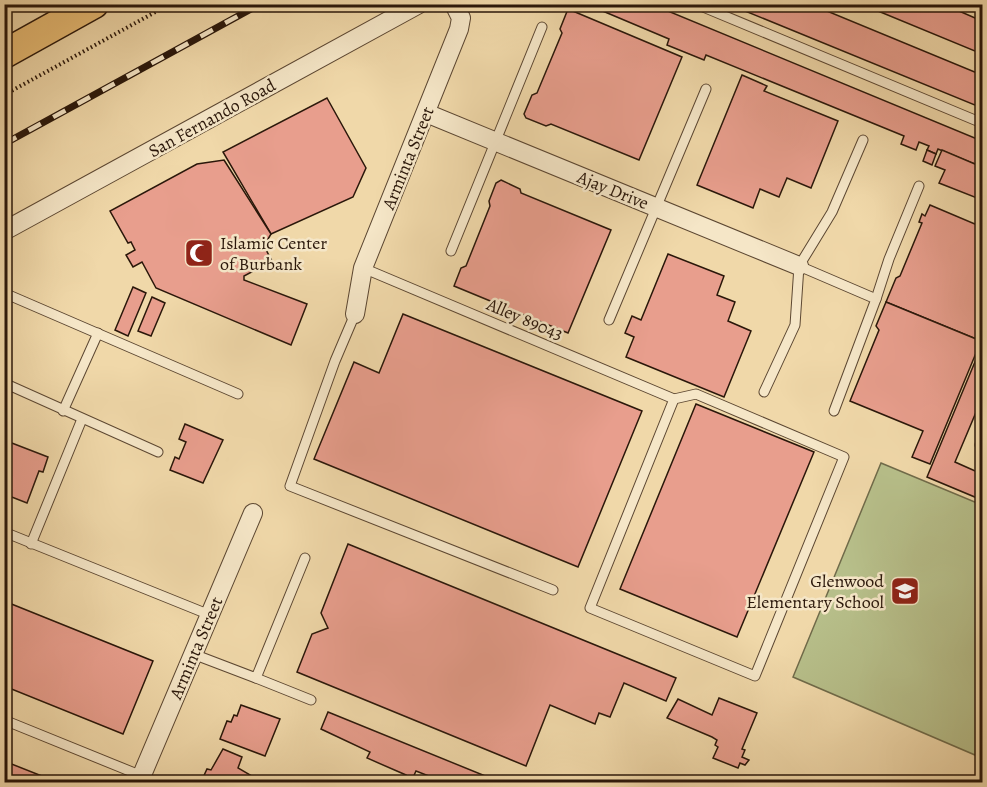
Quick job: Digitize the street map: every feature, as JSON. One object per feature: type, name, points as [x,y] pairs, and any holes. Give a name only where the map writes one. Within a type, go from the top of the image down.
[{"type":"main road","points":[[4,54],[94,4]]},
{"type":"street","name":"San Fernando Road","points":[[4,231],[419,4]]},
{"type":"street","name":"Arminta Street","points":[[355,314],[363,268],[459,28],[461,18],[454,4]]},
{"type":"street","name":"Ajay Drive","points":[[426,113],[799,266]]},
{"type":"street","name":"Arminta Street","points":[[141,779],[253,513]]},
{"type":"lane","points":[[696,4],[982,123]]},
{"type":"lane","points":[[451,251],[542,27]]},
{"type":"lane","points":[[609,320],[706,89]]},
{"type":"lane","points":[[764,392],[795,325],[799,266],[832,212],[863,141]]},
{"type":"lane","points":[[834,411],[870,322],[889,259],[919,186]]},
{"type":"lane","points":[[799,266],[876,299]]},
{"type":"lane","name":"Alley 89043","points":[[363,268],[674,399]]},
{"type":"lane","points":[[4,293],[238,394]]},
{"type":"lane","points":[[355,314],[335,361],[290,486],[553,590]]},
{"type":"lane","points":[[63,411],[98,333]]},
{"type":"lane","points":[[4,383],[158,452]]},
{"type":"lane","points":[[696,394],[844,457],[755,676],[590,608],[674,399],[696,394]]},
{"type":"lane","points":[[31,544],[82,419]]},
{"type":"lane","points":[[982,436],[980,445],[982,450]]},
{"type":"lane","points":[[4,532],[210,615]]},
{"type":"lane","points":[[256,678],[305,558]]},
{"type":"lane","points":[[193,654],[311,700]]},
{"type":"lane","points":[[4,720],[141,779]]},
{"type":"path","points":[[4,95],[170,4]]},
{"type":"green space","name":"Glenwood Elementary School","points":[[881,463],[982,505],[982,758],[793,677]]},
{"type":"building","points":[[586,4],[651,4],[982,141],[982,167],[938,149],[936,154],[927,150],[929,146],[919,142],[916,150],[901,144],[904,136],[706,55],[704,60],[667,45],[669,39]]},
{"type":"building","points":[[728,4],[810,4],[982,75],[982,108]]},
{"type":"building","points":[[861,4],[943,4],[982,21],[982,54]]},
{"type":"building","points":[[568,9],[682,57],[639,160],[551,124],[546,126],[526,118],[524,114],[532,95],[537,93],[562,33],[560,29]]},
{"type":"building","points":[[742,75],[767,86],[764,91],[838,121],[811,188],[787,178],[779,197],[760,189],[753,208],[697,185]]},
{"type":"building","points":[[327,98],[366,168],[353,197],[271,234],[223,152]]},
{"type":"building","points":[[927,150],[936,154],[932,165],[923,161]]},
{"type":"building","points":[[942,150],[982,167],[982,200],[939,183],[945,170],[935,166]]},
{"type":"building","name":"Islamic Center of Burbank","points":[[224,160],[271,234],[264,246],[272,261],[244,276],[244,280],[307,304],[291,345],[156,288],[142,262],[133,267],[126,255],[135,250],[131,242],[128,243],[110,211],[197,164]]},
{"type":"building","points":[[501,180],[520,189],[521,193],[611,230],[568,333],[454,286],[461,268],[466,266],[490,206],[489,201],[496,183]]},
{"type":"building","points":[[930,205],[982,227],[981,341],[886,302],[896,278],[900,276],[922,223],[919,222],[922,214],[925,216]]},
{"type":"building","points":[[668,254],[724,276],[717,295],[735,302],[728,321],[751,331],[724,397],[626,357],[634,337],[625,333],[632,316],[641,320]]},
{"type":"building","points":[[133,287],[146,293],[128,336],[115,330]]},
{"type":"building","points":[[152,297],[165,303],[151,336],[138,331]]},
{"type":"building","points":[[886,302],[981,341],[930,464],[912,457],[923,431],[850,401],[879,330],[876,326]]},
{"type":"building","points":[[403,314],[642,411],[578,567],[314,459],[354,362],[379,373]]},
{"type":"building","points":[[982,345],[982,398],[955,462],[982,474],[982,500],[927,477]]},
{"type":"building","points":[[696,404],[814,452],[737,637],[620,589]]},
{"type":"building","points":[[185,424],[223,440],[203,483],[170,470],[175,457],[179,459],[186,442],[179,439]]},
{"type":"building","points":[[4,440],[48,457],[43,472],[39,471],[27,503],[4,494]]},
{"type":"building","points":[[348,544],[676,678],[666,701],[624,683],[610,717],[599,713],[595,724],[550,705],[526,766],[297,672],[312,634],[328,628],[321,613]]},
{"type":"building","points":[[4,601],[153,661],[123,734],[4,686]]},
{"type":"building","points":[[719,698],[757,713],[742,749],[745,750],[742,757],[749,760],[745,765],[740,763],[738,768],[713,758],[718,747],[715,745],[717,740],[667,718],[678,699],[712,715]]},
{"type":"building","points":[[241,705],[280,719],[265,756],[220,739],[227,721],[231,722],[234,715],[237,716]]},
{"type":"building","points":[[328,712],[500,782],[444,782],[416,771],[411,782],[403,782],[406,775],[367,758],[370,752],[321,729]]},
{"type":"building","points":[[223,749],[242,757],[238,768],[252,776],[250,782],[201,782],[207,769],[211,770]]},
{"type":"building","points":[[4,761],[57,782],[4,782]]},
{"type":"railway","points":[[4,144],[260,4]]},
{"type":"place","name":"Islamic Center of Burbank","points":[[199,253]]},
{"type":"place","name":"Glenwood Elementary School","points":[[905,591]]}]
